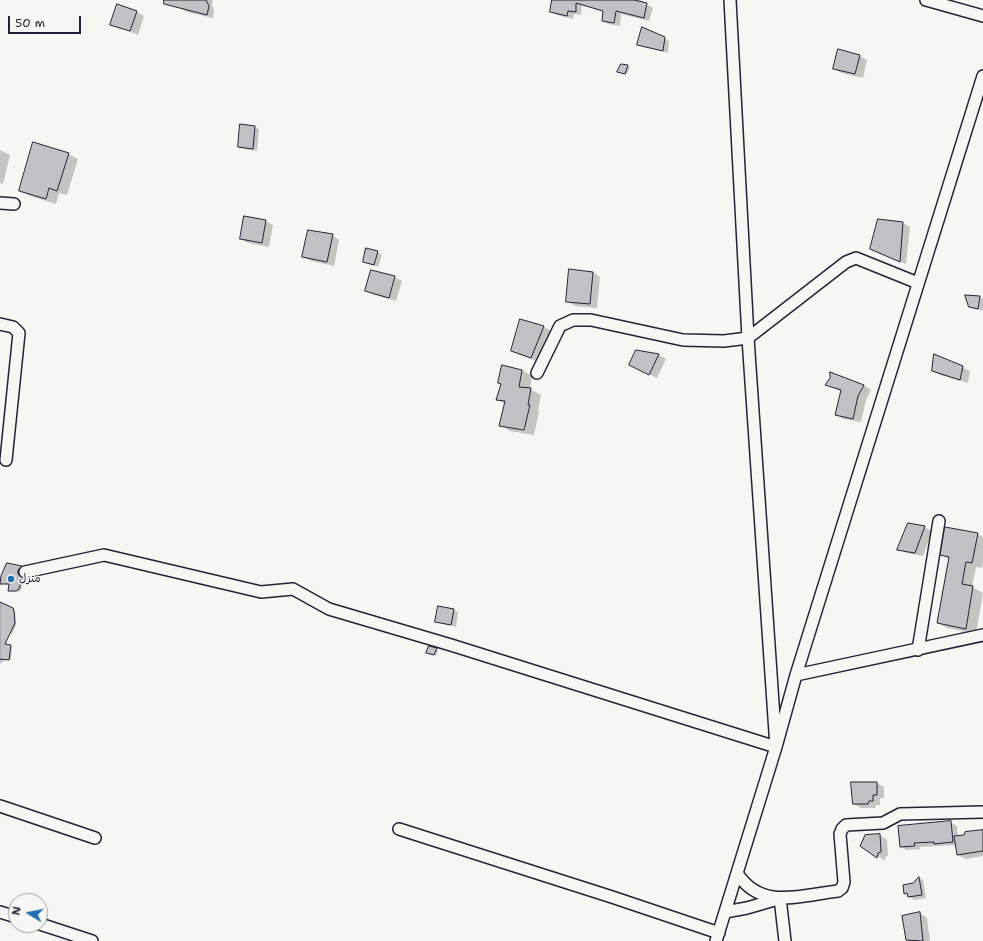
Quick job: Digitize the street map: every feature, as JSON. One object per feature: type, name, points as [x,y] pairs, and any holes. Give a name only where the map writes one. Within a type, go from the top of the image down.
[{"type":"street","points":[[730,0],[748,338],[776,747]]},
{"type":"street","points":[[926,0],[983,16]]},
{"type":"street","points":[[399,829],[612,897],[718,937],[776,747],[796,675],[983,76]]},
{"type":"street","points":[[0,203],[14,204]]},
{"type":"street","points":[[537,373],[560,326],[573,320],[591,320],[683,340],[724,341],[748,338],[846,262],[856,258],[918,283]]},
{"type":"street","points":[[0,324],[13,327],[19,333],[6,460]]},
{"type":"street","points":[[918,650],[939,521]]},
{"type":"street","points":[[25,572],[104,555],[261,592],[293,589],[329,609],[458,647],[776,747]]},
{"type":"street","points":[[796,675],[983,635]]},
{"type":"street","points":[[0,806],[95,838]]},
{"type":"street","points":[[725,912],[758,906],[780,898],[838,891],[842,888],[844,882],[840,834],[846,825],[883,823],[900,814],[983,812]]},
{"type":"street","points":[[737,873],[743,882],[759,895],[780,898]]},
{"type":"street","points":[[780,898],[785,941]]},
{"type":"street","points":[[48,927],[92,941]]},
{"type":"building","points":[[164,0],[206,0],[209,6],[207,15],[164,4]]},
{"type":"building","points":[[552,0],[634,0],[647,3],[644,18],[616,11],[614,23],[602,21],[603,11],[576,3],[576,12],[568,11],[567,16],[550,12]]},
{"type":"building","points":[[117,4],[137,11],[130,31],[110,25]]},
{"type":"building","points":[[642,27],[665,37],[663,51],[637,45]]},
{"type":"building","points":[[838,49],[860,55],[855,74],[833,69]]},
{"type":"building","points":[[621,64],[628,65],[625,74],[617,72]]},
{"type":"building","points":[[240,124],[255,126],[253,149],[238,147]]},
{"type":"building","points":[[33,142],[69,153],[57,191],[49,188],[46,199],[19,191]]},
{"type":"building","points":[[244,216],[266,220],[262,243],[240,239]]},
{"type":"building","points":[[878,219],[903,222],[900,262],[870,249]]},
{"type":"building","points":[[308,230],[333,234],[327,262],[302,257]]},
{"type":"building","points":[[366,248],[378,251],[374,265],[363,262]]},
{"type":"building","points":[[569,269],[593,272],[590,304],[566,302]]},
{"type":"building","points":[[371,270],[395,276],[389,298],[365,291]]},
{"type":"building","points":[[965,295],[980,296],[978,309],[969,307]]},
{"type":"building","points":[[520,319],[544,326],[531,358],[511,351]]},
{"type":"building","points":[[636,350],[659,354],[649,375],[629,365]]},
{"type":"building","points":[[934,354],[963,366],[960,380],[932,371]]},
{"type":"building","points":[[502,365],[522,370],[519,387],[531,388],[528,405],[530,405],[524,430],[499,426],[505,401],[496,400],[501,384],[498,383]]},
{"type":"building","points":[[830,372],[864,385],[858,396],[853,419],[835,415],[841,390],[825,385],[830,378]]},
{"type":"building","points":[[908,523],[925,526],[915,553],[897,550]]},
{"type":"building","points":[[945,527],[978,533],[972,563],[966,562],[962,584],[973,586],[966,629],[937,623],[949,557],[940,555]]},
{"type":"building","name":"منزل","points":[[7,563],[22,566],[18,570],[18,574],[22,578],[19,589],[16,591],[8,591],[9,584],[0,584],[1,576]]},
{"type":"building","name":"منزل","points":[[0,602],[13,608],[14,611],[15,623],[5,644],[11,645],[9,660],[0,659]]},
{"type":"building","points":[[438,606],[454,609],[451,625],[435,622]]},
{"type":"building","points":[[429,646],[437,648],[434,655],[426,653]]},
{"type":"building","points":[[851,782],[877,782],[877,795],[873,795],[873,801],[869,801],[868,804],[853,804]]},
{"type":"building","points":[[951,821],[953,842],[934,844],[934,842],[914,843],[915,846],[900,847],[898,826]]},
{"type":"building","points":[[983,830],[983,851],[957,855],[954,836],[964,835],[965,832]]},
{"type":"building","points":[[880,834],[881,852],[878,853],[877,858],[860,846],[865,835]]},
{"type":"building","points":[[919,877],[922,895],[908,897],[907,893],[904,894],[903,885],[913,883]]},
{"type":"building","points":[[920,912],[923,941],[906,940],[902,916]]},
{"type":"place","name":"منزل","points":[[11,579]]}]
